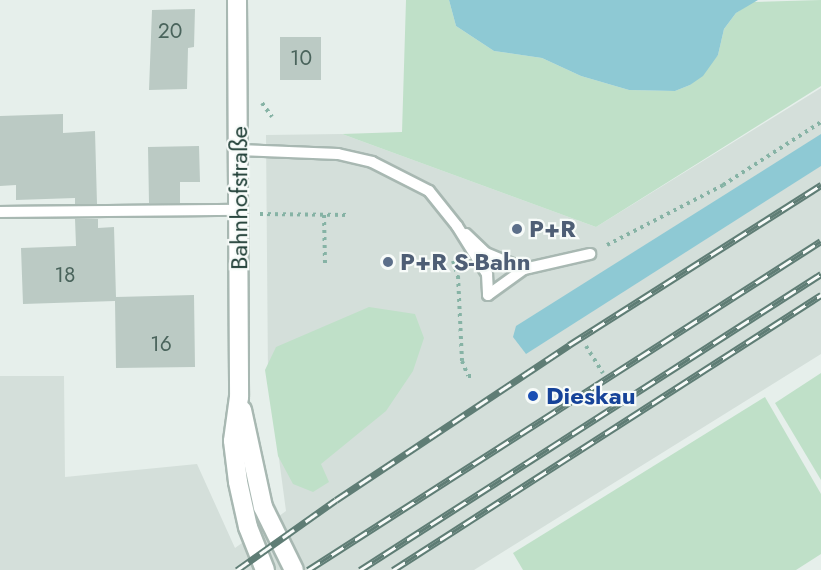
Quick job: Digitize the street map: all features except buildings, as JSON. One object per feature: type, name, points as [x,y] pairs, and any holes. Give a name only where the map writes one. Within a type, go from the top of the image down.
[{"type":"street","name":"Bahnhofstraße","points":[[237,0],[239,397],[233,441],[238,482],[248,526],[265,570]]},
{"type":"street","name":"Bahnhofstraße","points":[[239,397],[263,507],[294,570]]},
{"type":"lane","points":[[239,150],[338,154],[372,162],[429,191],[457,226],[487,274],[488,295],[524,269],[590,254]]},
{"type":"lane","points":[[0,212],[239,210]]},
{"type":"lane","points":[[457,226],[486,253],[524,269]]},
{"type":"path","points":[[590,254],[723,185],[821,122]]},
{"type":"path","points":[[259,202],[259,223]]},
{"type":"path","points":[[259,213],[350,215]]},
{"type":"path","points":[[324,214],[325,263]]},
{"type":"path","points":[[451,251],[458,276],[462,361],[468,376],[474,376]]},
{"type":"path","points":[[586,346],[591,360],[603,373]]},
{"type":"shaded area","points":[[821,88],[821,354],[474,570],[0,570],[0,376],[64,376],[65,477],[197,464],[235,548],[286,511],[268,377],[266,135],[342,134],[596,227]]},
{"type":"green space","points":[[406,0],[449,0],[456,26],[494,51],[542,58],[581,76],[629,90],[675,91],[690,85],[718,55],[724,29],[736,13],[752,2],[821,0],[821,86],[596,227],[342,134],[402,132]]},
{"type":"green space","points":[[369,307],[415,314],[424,338],[413,371],[386,411],[321,464],[329,482],[313,492],[293,484],[278,456],[265,370],[276,347]]},
{"type":"green space","points":[[821,373],[821,480],[775,403]]},
{"type":"green space","points":[[765,397],[821,494],[821,554],[796,570],[523,570],[513,553]]},
{"type":"water","points":[[449,0],[758,0],[736,13],[724,29],[718,55],[703,76],[675,91],[629,90],[581,76],[542,58],[494,51],[456,26]]},
{"type":"water","points":[[821,134],[821,166],[526,354],[513,337],[516,326]]},
{"type":"railway","points":[[237,570],[336,500],[569,345],[821,185]]},
{"type":"railway","points":[[308,570],[821,241]]},
{"type":"railway","points":[[360,570],[821,274]]},
{"type":"railway","points":[[393,570],[821,295]]},
{"type":"place","name":"P+R","points":[[517,229]]},
{"type":"place","name":"P+R S-Bahn","points":[[388,262]]},
{"type":"place","name":"Dieskau","points":[[533,396]]}]
